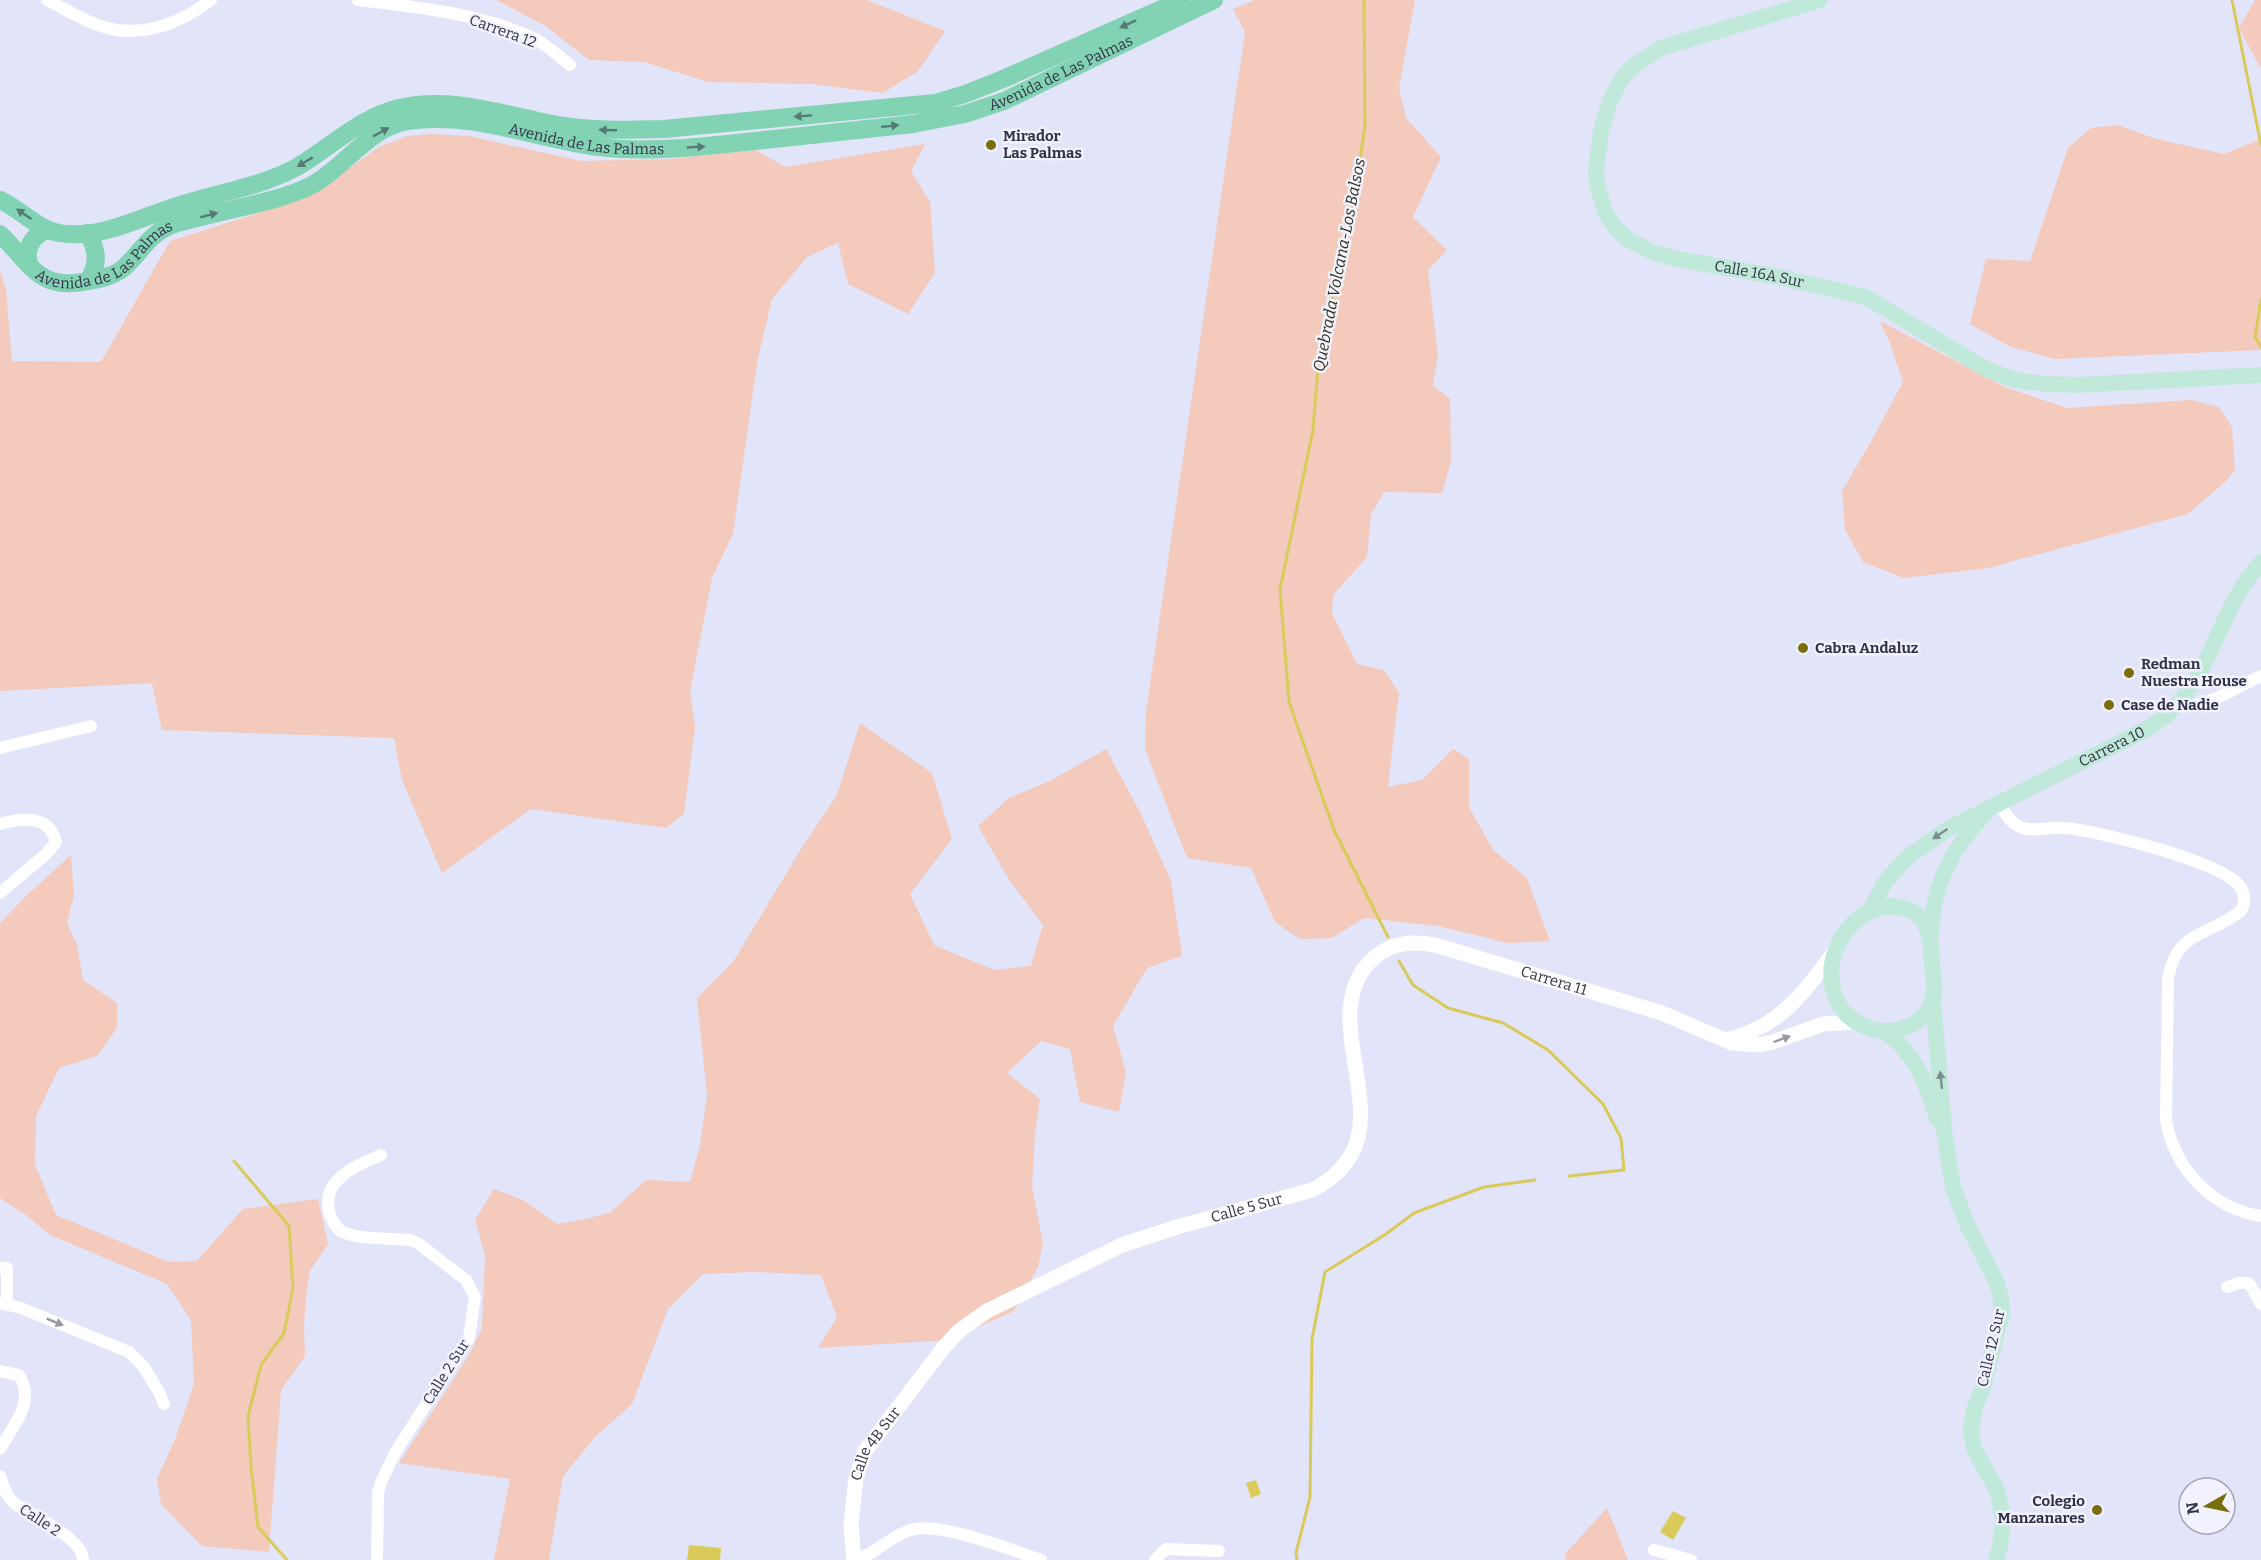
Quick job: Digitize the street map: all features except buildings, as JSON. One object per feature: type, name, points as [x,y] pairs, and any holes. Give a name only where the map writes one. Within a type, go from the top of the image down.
[{"type":"main road","name":"Avenida de Las Palmas","points":[[0,200],[47,230],[67,234],[87,233],[122,226],[177,206],[280,176],[316,155],[356,125],[399,108],[432,103],[477,107],[564,126],[626,130],[664,129],[935,103],[1004,79],[1182,0]]},
{"type":"main road","name":"Avenida de Las Palmas","points":[[0,234],[31,269],[46,279],[64,284],[111,276],[134,258],[144,243],[169,226],[298,191],[322,178],[369,138],[386,128],[405,122],[429,119],[465,119],[576,145],[623,149],[703,147],[913,124],[965,114],[1004,100],[1214,0]]},
{"type":"main road","name":"Calle 16A Sur","points":[[1820,0],[1661,48],[1632,67],[1621,80],[1610,101],[1601,131],[1596,171],[1600,199],[1605,212],[1614,226],[1627,239],[1654,253],[1677,259],[1779,277],[1866,297],[1986,369],[2015,380],[2078,385],[2258,375]]},
{"type":"main road","points":[[31,269],[27,253],[29,245],[39,233],[47,230]]},
{"type":"main road","points":[[87,233],[97,257],[93,274],[88,281]]},
{"type":"main road","points":[[2176,705],[2201,670],[2241,589],[2261,562]]},
{"type":"main road","name":"Carrera 10","points":[[1869,912],[1884,884],[1909,856],[1948,829],[2141,732],[2168,715],[2176,705]]},
{"type":"main road","name":"Carrera 10","points":[[1931,944],[1933,906],[1945,869],[1961,841],[1996,805]]},
{"type":"main road","points":[[1888,906],[1908,910],[1920,918],[1931,944],[1933,1000],[1924,1016],[1911,1025],[1885,1031],[1869,1028],[1855,1023],[1840,1007],[1833,993],[1830,974],[1834,952],[1850,927],[1869,912],[1888,906]]},
{"type":"main road","name":"Calle 12 Sur","points":[[1933,1000],[1948,1166],[1959,1206],[1996,1281],[2001,1298],[2002,1313],[1983,1387],[1974,1410],[1971,1431],[1974,1449],[1997,1490],[2003,1518],[1996,1560]]},
{"type":"main road","name":"Calle 12 Sur","points":[[1885,1031],[1899,1042],[1913,1060],[1945,1138]]},
{"type":"street","points":[[47,0],[110,28],[134,30],[146,30],[173,23],[198,10],[211,0]]},
{"type":"street","name":"Carrera 12","points":[[358,0],[407,6],[480,20],[534,39],[570,65]]},
{"type":"street","points":[[2176,705],[2186,708],[2202,704],[2261,676]]},
{"type":"street","points":[[0,748],[91,726]]},
{"type":"street","points":[[1996,805],[2019,826],[2028,829],[2067,828],[2124,840],[2196,862],[2233,880],[2243,890],[2245,898],[2241,911],[2197,935],[2177,952],[2170,963],[2166,1120],[2169,1138],[2177,1155],[2200,1186],[2230,1208],[2261,1216]]},
{"type":"street","points":[[0,824],[19,818],[38,821],[48,827],[56,842],[45,855],[0,894]]},
{"type":"street","name":"Carrera 11","points":[[1380,953],[1406,943],[1435,945],[1662,1013],[1732,1043],[1759,1045],[1822,1024],[1855,1023]]},
{"type":"street","points":[[1725,1040],[1743,1035],[1782,1015],[1804,992],[1834,952]]},
{"type":"street","name":"Calle 5 Sur","points":[[944,1347],[960,1330],[987,1311],[1122,1245],[1177,1227],[1304,1193],[1328,1180],[1345,1163],[1357,1140],[1360,1107],[1352,1042],[1351,1005],[1358,980],[1380,953]]},
{"type":"street","name":"Calle 2 Sur","points":[[377,1560],[378,1491],[382,1480],[396,1451],[469,1338],[475,1297],[466,1280],[411,1240],[354,1235],[339,1230],[329,1214],[327,1197],[330,1189],[354,1167],[381,1155]]},
{"type":"street","points":[[4,1268],[4,1304],[21,1308],[129,1352],[143,1366],[164,1404]]},
{"type":"street","points":[[2227,1287],[2249,1283],[2261,1304]]},
{"type":"street","name":"Calle 4B Sur","points":[[854,1560],[851,1525],[856,1478],[865,1451],[944,1347]]},
{"type":"street","points":[[0,1371],[19,1375],[26,1394],[25,1406],[0,1449]]},
{"type":"street","name":"Calle 2","points":[[0,1476],[11,1500],[75,1543],[83,1553],[83,1560]]},
{"type":"street","points":[[854,1560],[872,1553],[898,1535],[913,1529],[927,1528],[988,1543],[1041,1560]]},
{"type":"street","points":[[1155,1560],[1166,1549],[1219,1551]]},
{"type":"street","points":[[1654,1550],[1691,1560]]},
{"type":"shaded area","points":[[496,0],[867,0],[945,31],[918,71],[883,93],[811,84],[708,82],[644,62],[589,60],[544,25]]},
{"type":"shaded area","points":[[1255,0],[1415,0],[1399,88],[1406,118],[1441,157],[1413,217],[1447,250],[1428,270],[1438,355],[1433,386],[1450,399],[1451,461],[1442,493],[1384,492],[1371,514],[1367,557],[1333,595],[1332,613],[1357,664],[1384,670],[1399,693],[1388,787],[1422,780],[1453,749],[1469,759],[1469,807],[1493,850],[1527,878],[1550,941],[1508,943],[1438,926],[1364,918],[1332,938],[1300,939],[1275,922],[1251,868],[1187,858],[1145,749],[1146,712],[1245,32],[1233,9]]},
{"type":"shaded area","points":[[2255,0],[2261,0],[2261,69],[2239,28]]},
{"type":"shaded area","points":[[2118,125],[2156,139],[2224,154],[2261,139],[2261,350],[2055,359],[2011,347],[1970,324],[1986,259],[2030,261],[2068,148],[2091,128]]},
{"type":"shaded area","points":[[431,134],[469,136],[581,161],[670,159],[756,150],[785,167],[925,144],[911,171],[930,202],[935,273],[908,314],[848,284],[838,243],[807,257],[772,299],[757,363],[733,534],[712,578],[690,691],[695,727],[684,814],[666,828],[531,809],[442,873],[402,780],[394,738],[162,730],[152,683],[0,691],[0,271],[6,289],[12,361],[101,362],[170,241],[302,199],[379,147],[408,136]]},
{"type":"shaded area","points":[[1880,321],[2007,388],[2067,408],[2191,400],[2219,407],[2232,427],[2235,470],[2226,481],[2188,514],[1988,568],[1904,578],[1863,562],[1845,529],[1842,491],[1903,382]]},
{"type":"shaded area","points":[[860,723],[932,773],[952,839],[910,894],[934,945],[994,970],[1031,966],[1043,925],[1008,878],[978,826],[1009,798],[1050,781],[1106,749],[1142,816],[1171,881],[1182,956],[1147,968],[1113,1026],[1126,1072],[1119,1112],[1080,1102],[1070,1049],[1041,1041],[1007,1073],[1040,1099],[1035,1133],[1032,1186],[1043,1243],[1038,1267],[1014,1311],[950,1340],[818,1348],[837,1317],[821,1275],[754,1272],[703,1274],[668,1309],[632,1404],[595,1437],[563,1476],[549,1560],[494,1560],[510,1479],[399,1463],[469,1355],[482,1328],[485,1256],[475,1220],[494,1189],[523,1200],[557,1224],[611,1212],[646,1180],[690,1182],[700,1145],[707,1095],[697,998],[733,962],[801,849],[837,795]]},
{"type":"shaded area","points":[[71,855],[74,895],[67,923],[77,945],[83,980],[117,1003],[117,1028],[97,1056],[59,1068],[36,1116],[35,1165],[56,1215],[169,1262],[197,1261],[243,1209],[318,1199],[328,1244],[310,1271],[304,1324],[305,1356],[281,1390],[269,1552],[202,1546],[161,1504],[157,1478],[174,1442],[194,1384],[191,1320],[167,1284],[50,1235],[26,1215],[0,1198],[0,923]]},
{"type":"shaded area","points":[[1256,1480],[1261,1494],[1251,1498],[1246,1483]]},
{"type":"shaded area","points":[[1607,1508],[1628,1560],[1565,1560],[1566,1553]]},
{"type":"shaded area","points":[[1673,1511],[1686,1518],[1673,1540],[1660,1532]]},
{"type":"shaded area","points":[[689,1545],[721,1548],[720,1560],[687,1560]]},
{"type":"waterway","name":"Quebrada Volcana-Los Balsos","points":[[1364,0],[1365,127],[1350,223],[1319,355],[1313,430],[1280,589],[1289,702],[1334,830],[1388,937]]},
{"type":"waterway","points":[[2232,0],[2261,145]]},
{"type":"waterway","points":[[2261,300],[2255,337],[2261,347]]},
{"type":"waterway","name":"Quebrada Volcana-Los Balsos","points":[[1399,961],[1413,985],[1448,1008],[1503,1023],[1548,1050],[1603,1104],[1621,1138],[1624,1170],[1569,1176]]},
{"type":"waterway","points":[[234,1161],[289,1226],[293,1288],[284,1333],[261,1365],[248,1416],[258,1527],[287,1560]]},
{"type":"waterway","name":"Quebrada Volcana-Los Balsos","points":[[1297,1560],[1296,1553],[1310,1497],[1312,1339],[1325,1272],[1386,1234],[1414,1213],[1484,1187],[1535,1180]]},
{"type":"place","name":"Mirador Las Palmas","points":[[991,145]]},
{"type":"place","name":"Cabra Andaluz","points":[[1803,648]]},
{"type":"place","name":"Redman Nuestra House","points":[[2129,673]]},
{"type":"place","name":"Case de Nadie","points":[[2109,705]]},
{"type":"place","name":"Colegio Manzanares","points":[[2097,1510]]}]
